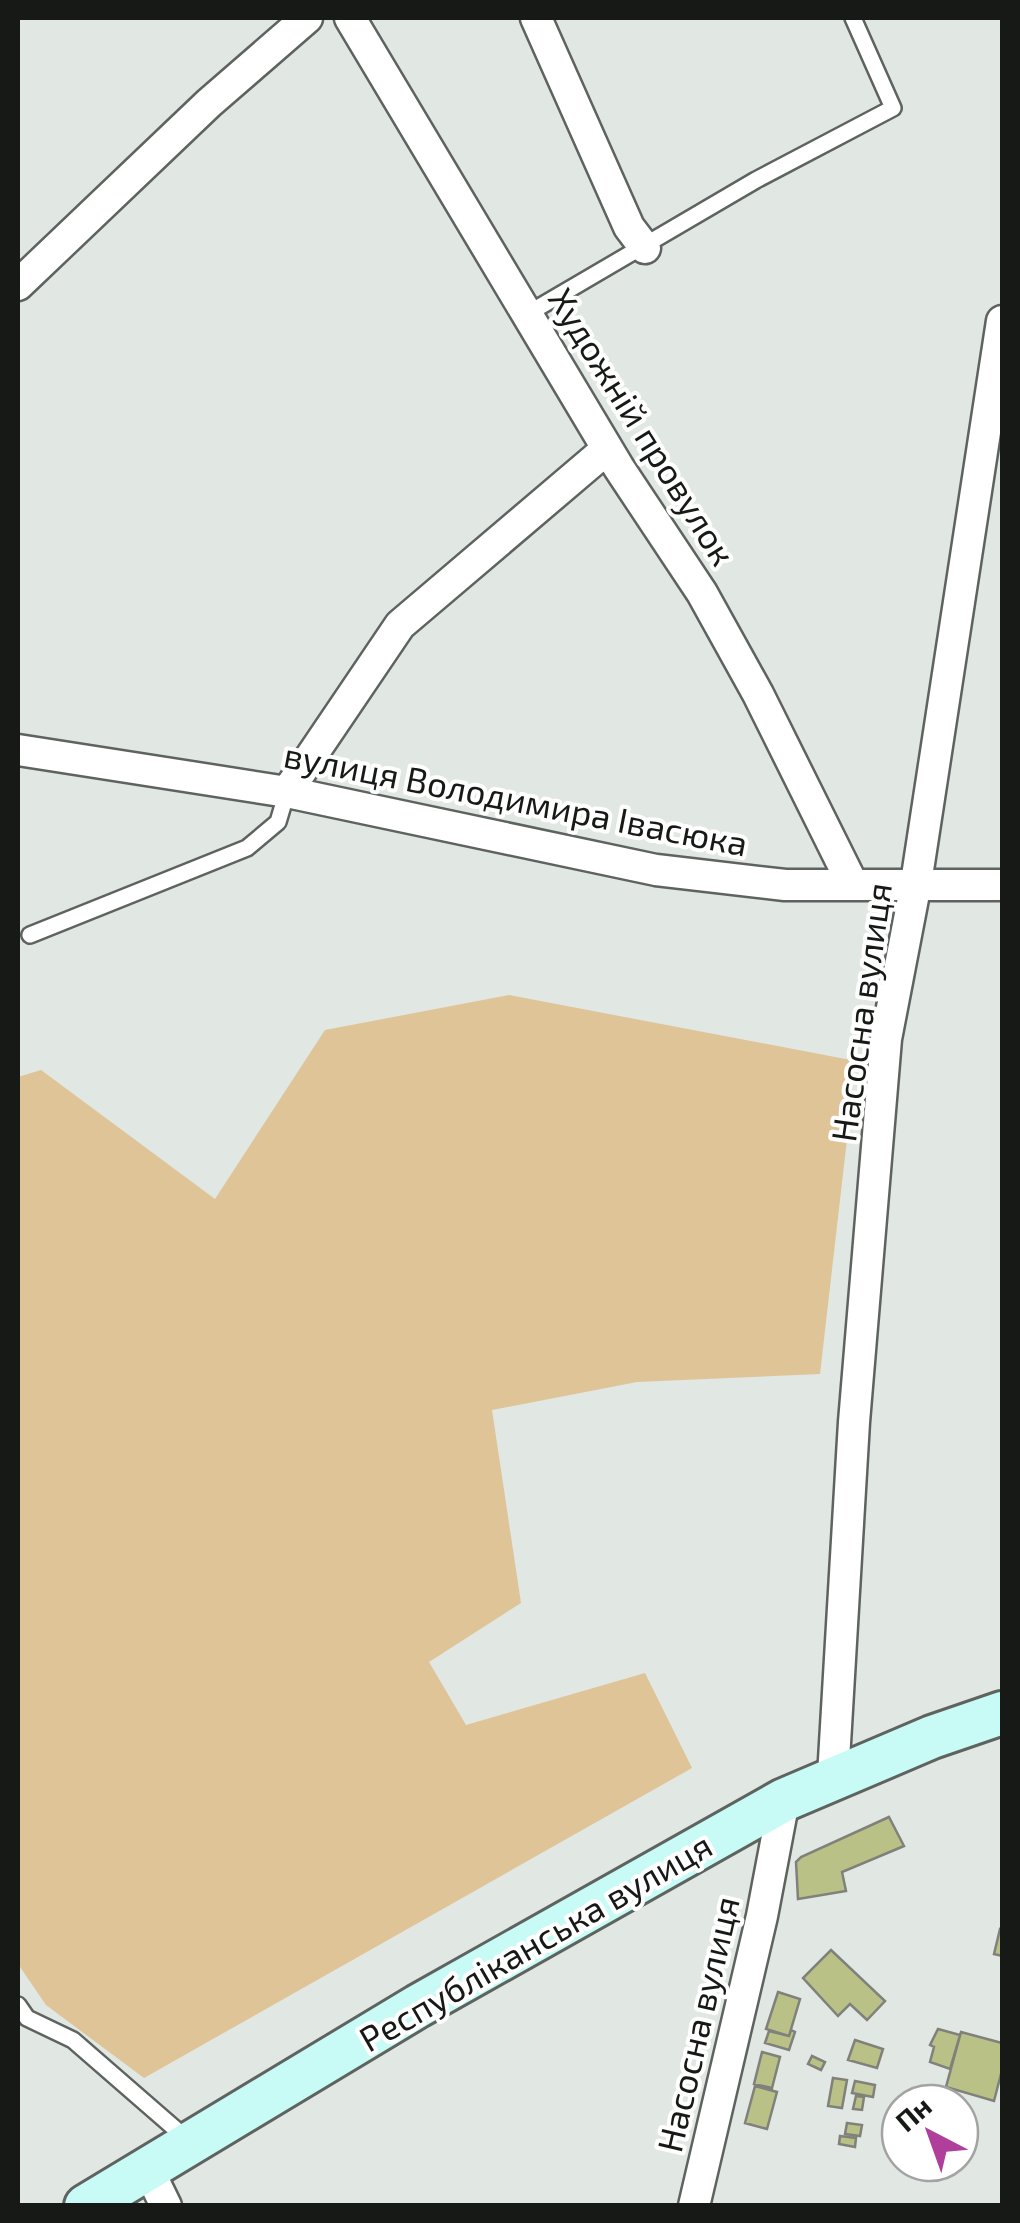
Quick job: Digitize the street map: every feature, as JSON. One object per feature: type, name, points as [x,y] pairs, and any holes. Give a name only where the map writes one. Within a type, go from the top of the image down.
[{"type":"main road","name":"Республіканська вулиця","points":[[86,2206],[157,2187],[192,2143],[418,2006],[784,1800],[833,1777],[1002,1713]]},
{"type":"street","points":[[23,268],[307,18]]},
{"type":"street","name":"Художній провулок","points":[[350,18],[607,449],[711,610],[853,885]]},
{"type":"street","points":[[536,18],[629,227],[645,248]]},
{"type":"street","name":"Насосна вулиця","points":[[833,1777],[854,1422],[886,1039],[916,883],[1002,322]]},
{"type":"street","points":[[287,792],[400,625],[607,449]]},
{"type":"street","name":"вулиця Володимира Івасюка","points":[[18,750],[287,792],[656,870],[785,885],[1002,884]]},
{"type":"street","name":"Насосна вулиця","points":[[694,2206],[762,1916],[784,1800]]},
{"type":"lane","points":[[528,312],[645,248],[756,180],[893,108],[853,18]]},
{"type":"lane","points":[[30,936],[247,848],[278,822],[287,792]]},
{"type":"lane","points":[[18,2005],[27,2018],[73,2040],[192,2143]]},
{"type":"shaded area","points":[[509,995],[856,1061],[820,1374],[637,1382],[492,1410],[521,1603],[429,1662],[466,1725],[645,1673],[692,1768],[144,2078],[46,2005],[18,1964],[18,1077],[41,1070],[215,1199],[325,1030]]},
{"type":"building","points":[[889,1817],[904,1846],[842,1872],[846,1891],[798,1899],[796,1862],[801,1857]]},
{"type":"building","points":[[1002,1930],[1002,1956],[994,1954]]},
{"type":"building","points":[[831,1950],[885,2001],[867,2020],[850,2004],[838,2016],[803,1978]]},
{"type":"building","points":[[778,1992],[800,1999],[789,2036],[766,2029]]},
{"type":"building","points":[[938,2029],[960,2035],[950,2069],[930,2062],[934,2047],[930,2045]]},
{"type":"building","points":[[791,2030],[795,2032],[789,2050],[765,2043],[769,2031],[789,2036]]},
{"type":"building","points":[[961,2032],[1002,2043],[1002,2070],[994,2101],[980,2097],[980,2083],[947,2083]]},
{"type":"building","points":[[855,2040],[883,2049],[877,2068],[848,2060]]},
{"type":"building","points":[[762,2052],[780,2057],[772,2088],[754,2084]]},
{"type":"building","points":[[812,2056],[825,2062],[821,2070],[808,2064]]},
{"type":"building","points":[[833,2078],[847,2080],[842,2108],[828,2106]]},
{"type":"building","points":[[855,2081],[875,2085],[873,2097],[852,2093]]},
{"type":"building","points":[[755,2086],[777,2092],[767,2129],[745,2123]]},
{"type":"building","points":[[856,2096],[864,2097],[862,2110],[853,2109]]},
{"type":"building","points":[[847,2123],[862,2125],[860,2136],[845,2134]]},
{"type":"building","points":[[840,2136],[856,2138],[855,2147],[839,2144]]}]
